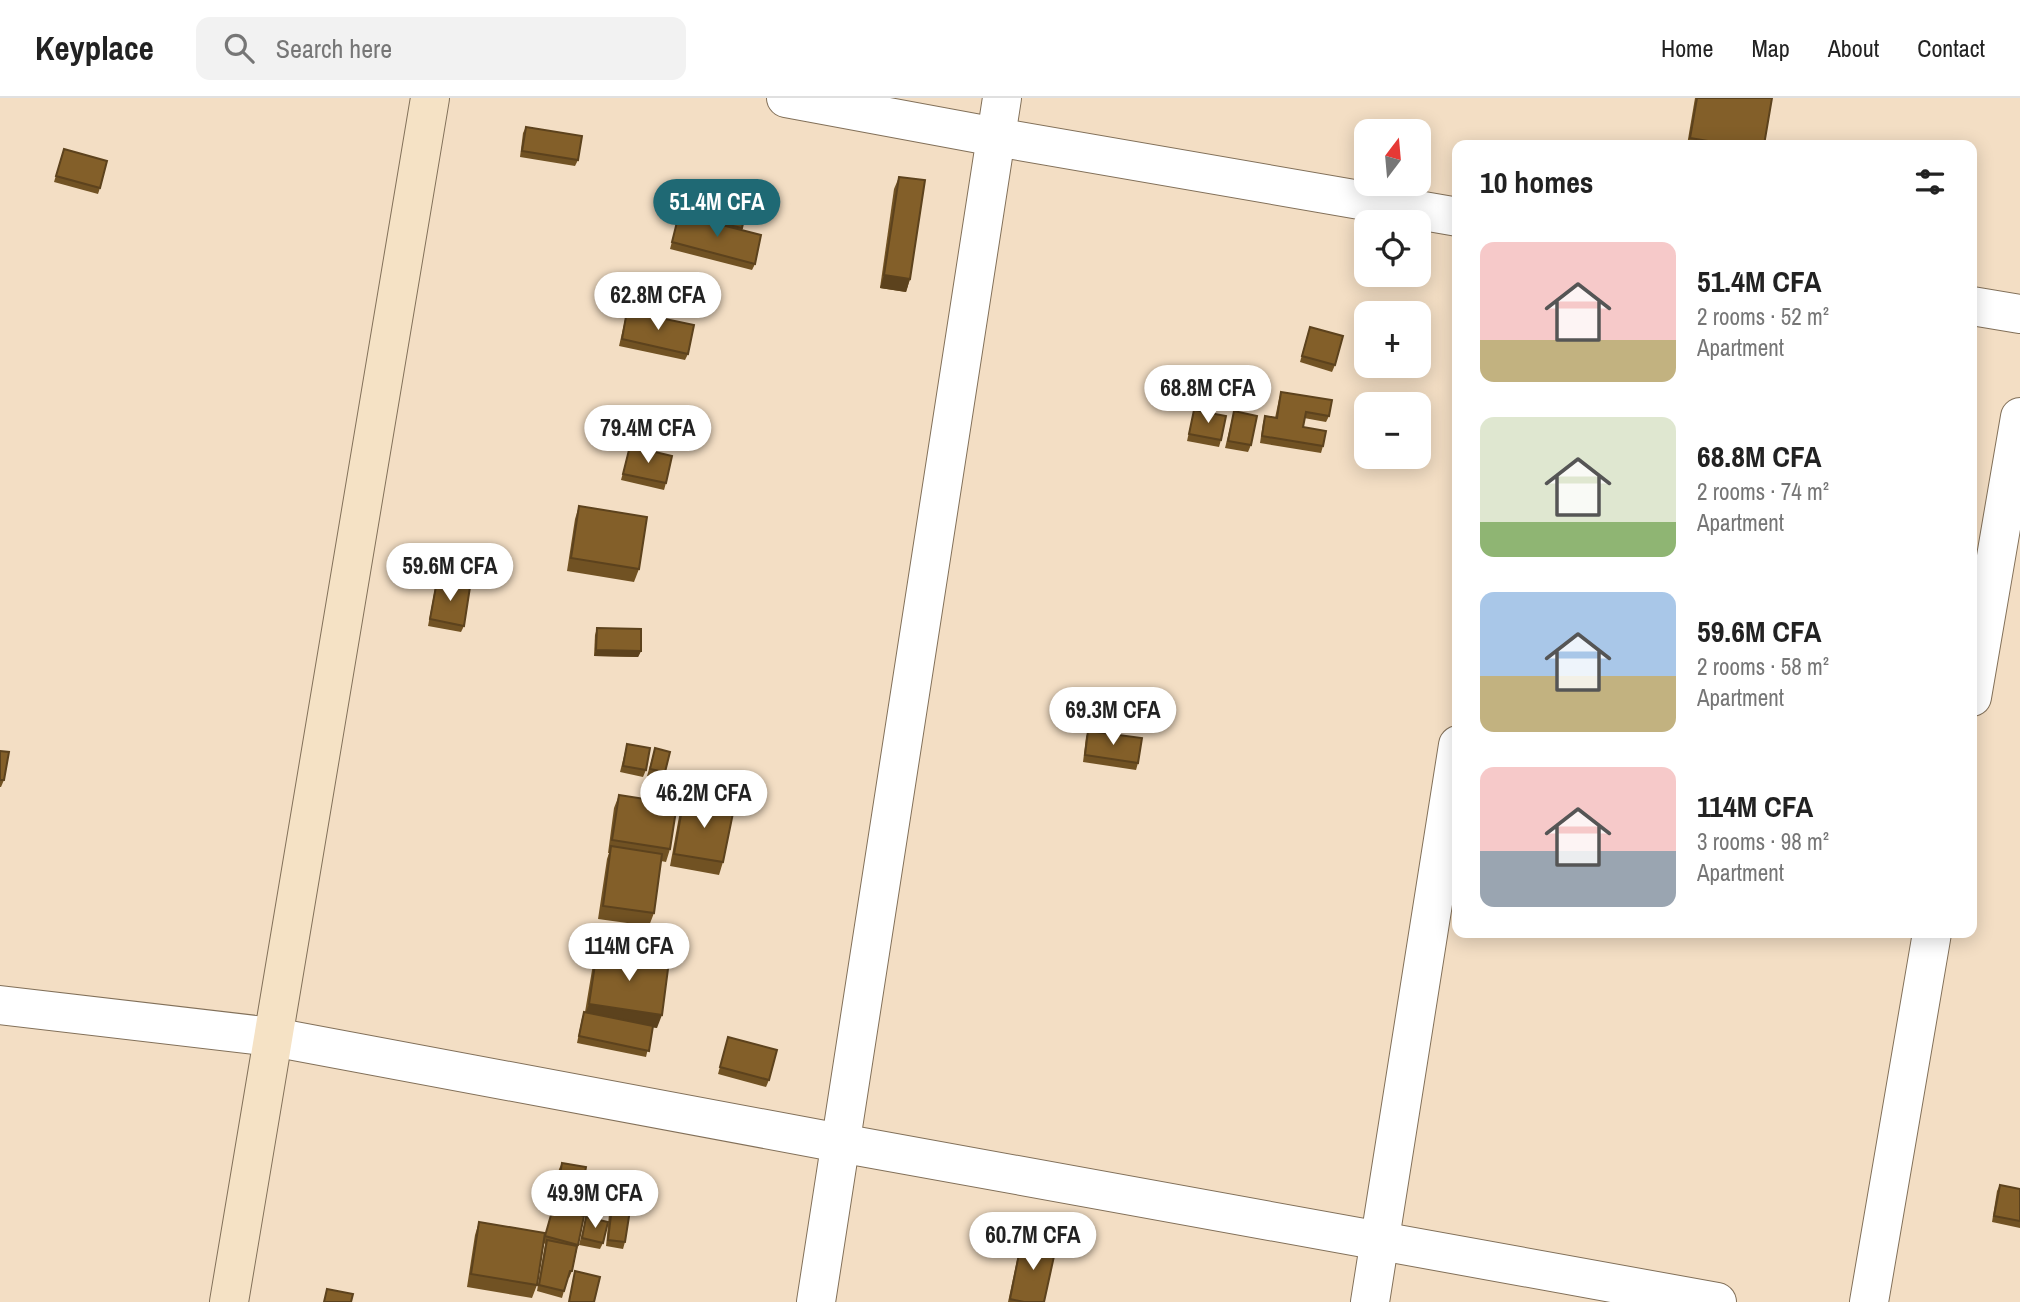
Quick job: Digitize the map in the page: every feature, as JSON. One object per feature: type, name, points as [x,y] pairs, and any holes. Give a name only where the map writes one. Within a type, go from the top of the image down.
[{"type":"street","points":[[229,1302],[430,98]]},
{"type":"street","points":[[786,98],[1452,216]]},
{"type":"street","points":[[816,1302],[1002,98]]},
{"type":"street","points":[[1977,307],[2020,314]]},
{"type":"street","points":[[1977,669],[2020,416]]},
{"type":"street","points":[[1370,1302],[1452,784]]},
{"type":"street","points":[[1870,1302],[1931,938]]},
{"type":"street","points":[[0,1006],[273,1037],[1717,1302]]},
{"type":"building","points":[[1697,98],[1772,98],[1765,140],[1690,138]]},
{"type":"building","points":[[526,127],[582,136],[578,160],[522,151]]},
{"type":"building","points":[[64,149],[107,161],[100,188],[56,176]]},
{"type":"building","points":[[899,177],[925,180],[910,279],[884,275]]},
{"type":"building","points":[[720,200],[747,206],[742,228],[715,222]]},
{"type":"building","points":[[679,214],[761,235],[755,264],[672,242]]},
{"type":"building","points":[[627,311],[694,325],[688,354],[622,339]]},
{"type":"building","points":[[1310,327],[1343,336],[1335,365],[1302,356]]},
{"type":"building","points":[[1281,392],[1332,400],[1329,416],[1306,412],[1303,427],[1326,431],[1323,446],[1262,436],[1265,416],[1277,418]]},
{"type":"building","points":[[1194,410],[1226,416],[1221,440],[1189,434]]},
{"type":"building","points":[[1234,411],[1257,416],[1251,445],[1228,441]]},
{"type":"building","points":[[630,446],[672,456],[666,483],[623,474]]},
{"type":"building","points":[[579,506],[647,517],[639,569],[571,558]]},
{"type":"building","points":[[437,581],[470,587],[464,626],[430,619]]},
{"type":"building","points":[[597,628],[641,629],[641,651],[596,650]]},
{"type":"building","points":[[1088,731],[1142,738],[1138,763],[1085,755]]},
{"type":"building","points":[[627,744],[650,748],[646,770],[623,766]]},
{"type":"building","points":[[655,748],[670,752],[665,772],[650,769]]},
{"type":"building","points":[[0,751],[9,752],[4,780],[0,780]]},
{"type":"building","points":[[619,795],[677,804],[670,849],[612,840]]},
{"type":"building","points":[[684,798],[734,808],[723,862],[674,854]]},
{"type":"building","points":[[611,846],[662,854],[654,913],[603,906]]},
{"type":"building","points":[[599,927],[626,933],[622,954],[595,948]]},
{"type":"building","points":[[597,951],[669,961],[662,1015],[589,1004]]},
{"type":"building","points":[[584,1012],[653,1026],[649,1051],[579,1036]]},
{"type":"building","points":[[728,1037],[777,1050],[769,1080],[720,1067]]},
{"type":"building","points":[[562,1163],[586,1167],[581,1195],[557,1191]]},
{"type":"building","points":[[2000,1185],[2020,1189],[2020,1221],[1994,1216]]},
{"type":"building","points":[[612,1207],[630,1210],[625,1242],[608,1240]]},
{"type":"building","points":[[553,1208],[584,1216],[578,1245],[545,1236]]},
{"type":"building","points":[[586,1217],[608,1222],[603,1243],[582,1238]]},
{"type":"building","points":[[479,1222],[545,1233],[537,1285],[471,1274]]},
{"type":"building","points":[[1022,1239],[1056,1247],[1044,1302],[1010,1299]]},
{"type":"building","points":[[547,1240],[577,1246],[572,1271],[564,1291],[539,1285]]},
{"type":"building","points":[[575,1271],[600,1277],[594,1302],[569,1302]]},
{"type":"building","points":[[327,1289],[353,1294],[351,1302],[324,1302]]}]
